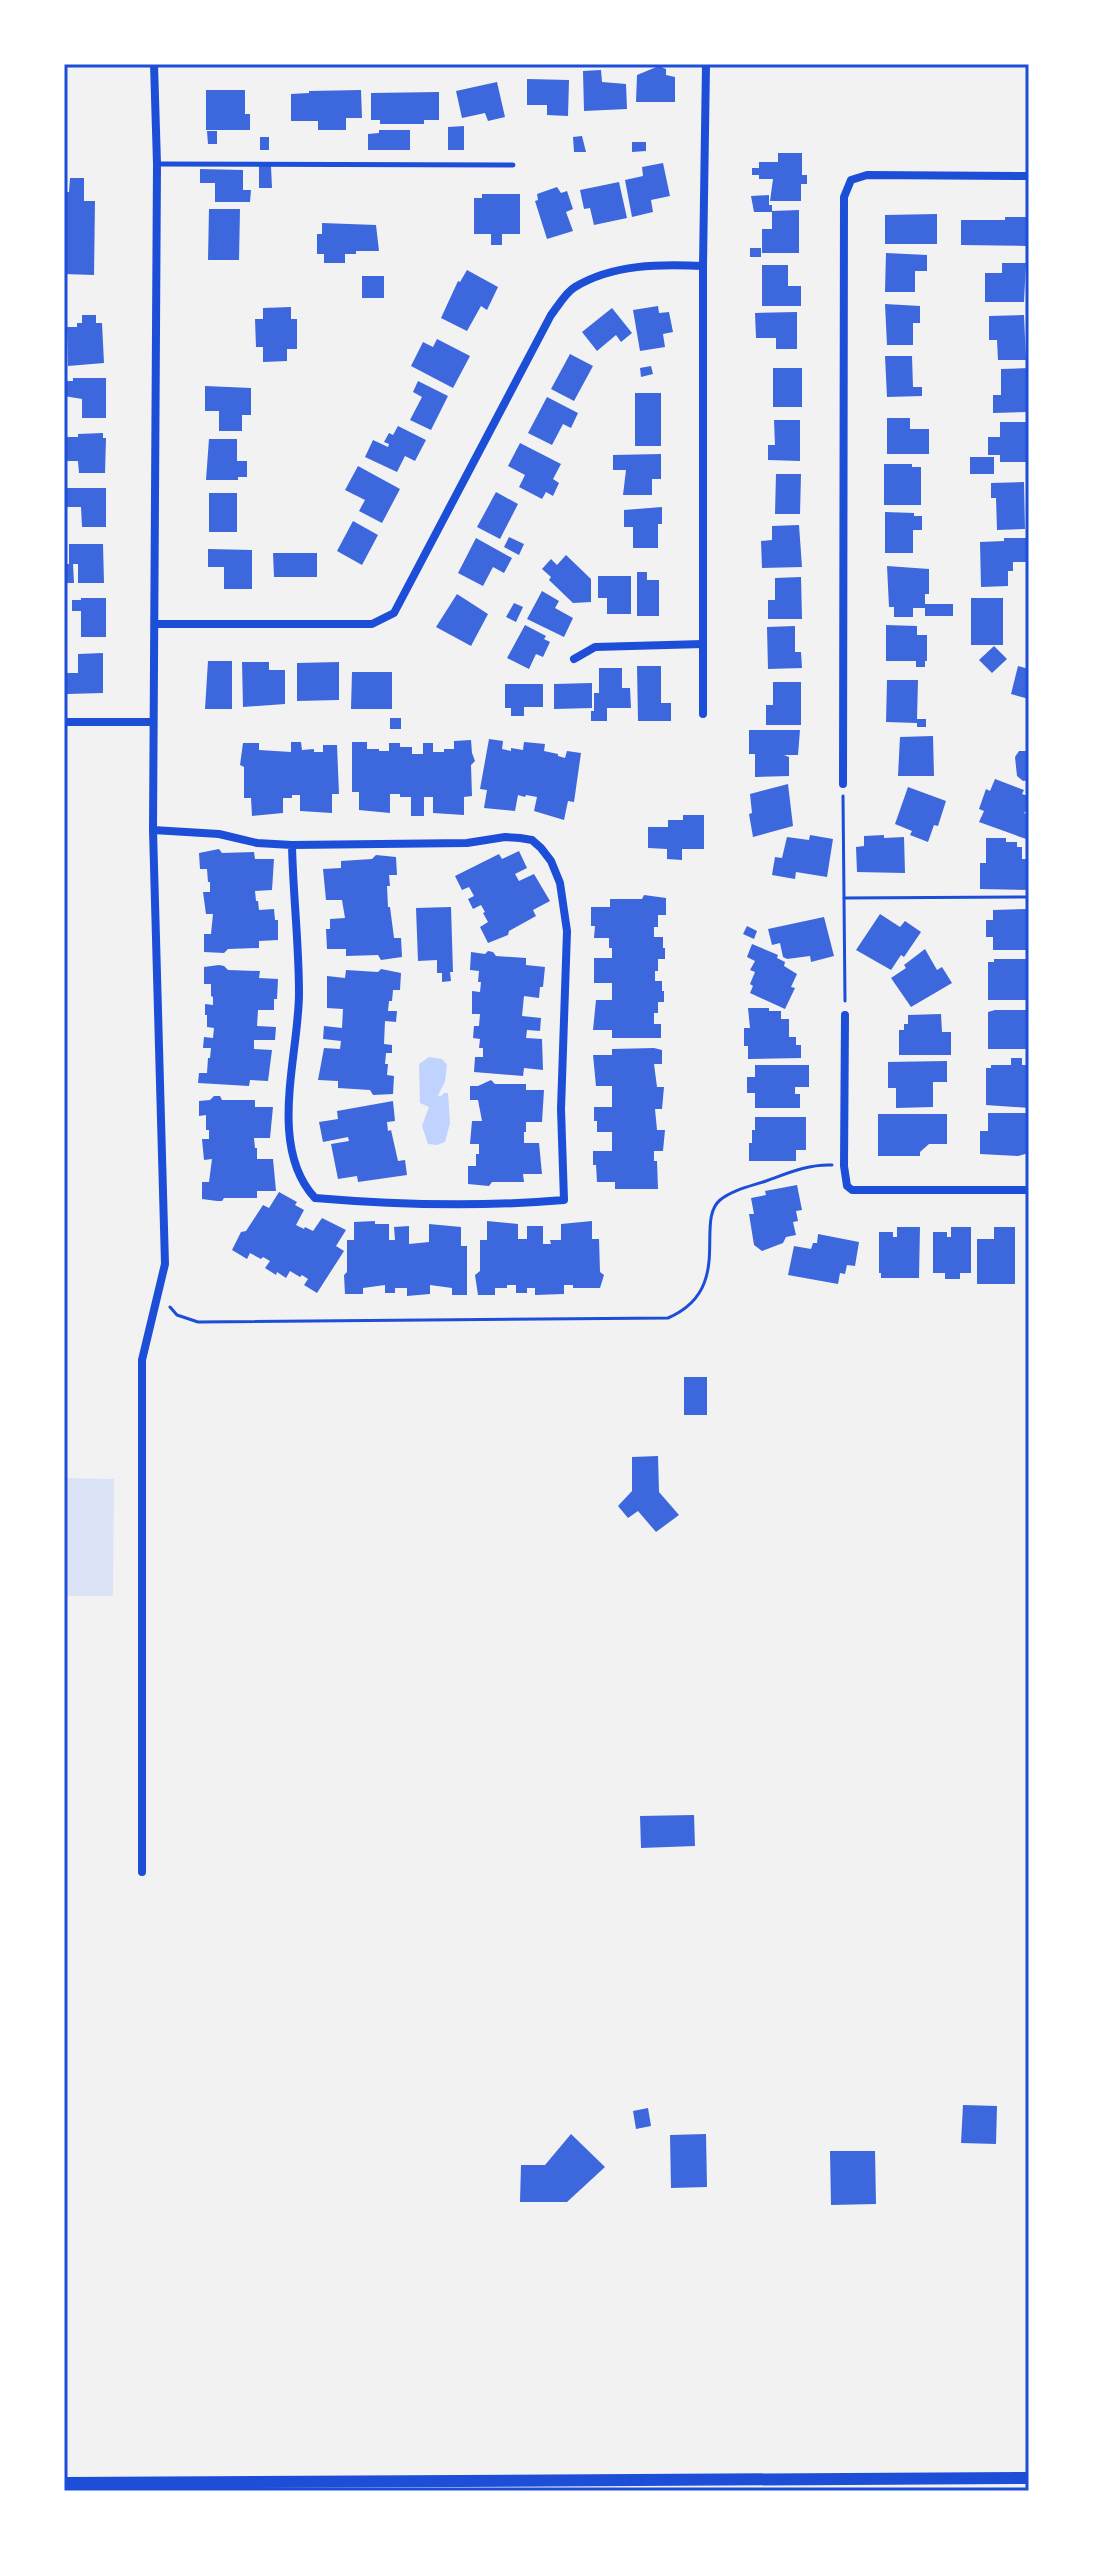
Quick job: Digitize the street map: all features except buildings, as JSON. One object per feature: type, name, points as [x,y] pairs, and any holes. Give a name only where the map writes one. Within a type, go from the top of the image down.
[{"type":"street","points":[[142,1872],[142,1360],[165,1264],[153,830],[157,164],[154,64]]},
{"type":"street","points":[[703,714],[706,64]]},
{"type":"street","points":[[843,784],[844,197],[851,180],[867,175],[1029,176]]},
{"type":"street","points":[[155,624],[372,624],[394,613],[551,315],[573,288],[609,272],[655,265],[703,266]]},
{"type":"street","points":[[574,659],[595,647],[703,644]]},
{"type":"street","points":[[64,722],[153,722]]},
{"type":"street","points":[[153,830],[219,834],[257,843],[292,845],[467,843],[505,837],[532,840],[551,861],[560,883],[567,931],[561,1109],[564,1200],[522,1204],[386,1203],[315,1198],[305,1188],[294,1159],[288,1096],[299,1008],[292,845]]},
{"type":"street","points":[[845,1015],[844,1166],[847,1186],[852,1190],[1029,1190]]},
{"type":"street","points":[[64,2483],[1029,2478]]},
{"type":"lane","points":[[157,164],[513,165]]},
{"type":"path","points":[[843,784],[845,1015]]},
{"type":"path","points":[[844,898],[1029,897]]},
{"type":"path","points":[[170,1296],[170,1308],[177,1315],[198,1322],[668,1318],[686,1310],[705,1282],[711,1245],[711,1217],[720,1200],[734,1192],[814,1164],[844,1166]]},
{"type":"shaded area","points":[[64,1478],[114,1479],[113,1596],[64,1596]]},
{"type":"water","points":[[429,1057],[442,1059],[447,1065],[445,1082],[438,1095],[448,1093],[450,1123],[445,1142],[437,1145],[428,1144],[422,1126],[429,1107],[420,1103],[419,1064]]}]
